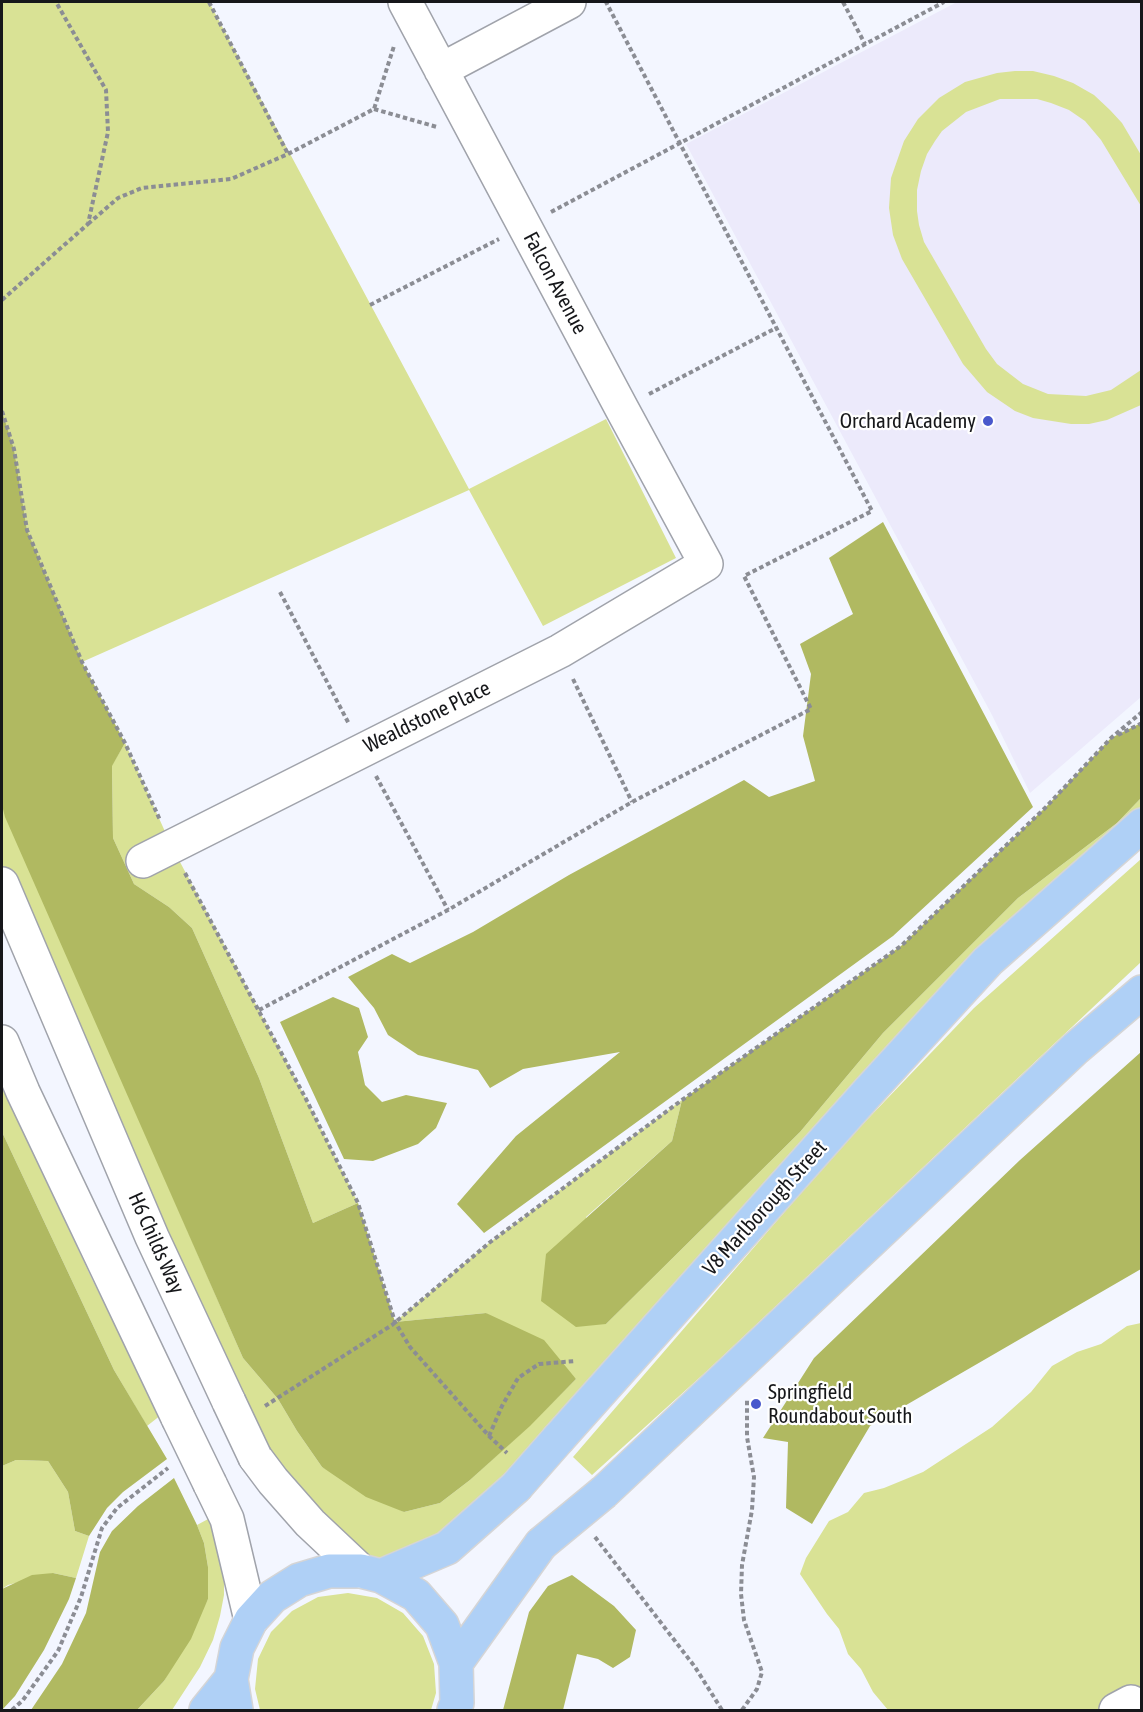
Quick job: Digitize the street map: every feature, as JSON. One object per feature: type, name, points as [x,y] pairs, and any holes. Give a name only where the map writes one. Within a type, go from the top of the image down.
[{"type":"main road","name":"V8 Marlborough Street","points":[[371,1574],[447,1548],[516,1487],[988,961],[1142,825]]},
{"type":"main road","points":[[456,1663],[541,1545],[604,1492],[1076,1048],[1142,992]]},
{"type":"main road","points":[[236,1710],[231,1678],[237,1648],[251,1620],[272,1596],[299,1580],[329,1571],[371,1574],[416,1595],[442,1625],[456,1663],[456,1708]]},
{"type":"main road","points":[[206,1710],[231,1678]]},
{"type":"street","points":[[441,70],[569,2]]},
{"type":"street","name":"Falcon Avenue","points":[[406,4],[706,564]]},
{"type":"street","name":"Wealdstone Place","points":[[143,861],[560,651],[706,564]]},
{"type":"street","name":"H6 Childs Way","points":[[2,884],[152,1237],[255,1457],[310,1523],[371,1574]]},
{"type":"street","points":[[2,1042],[23,1092],[226,1519],[251,1620]]},
{"type":"street","points":[[1116,1710],[1131,1702],[1136,1710]]},
{"type":"path","points":[[56,2],[106,90],[108,132],[88,224]]},
{"type":"path","points":[[209,2],[288,154]]},
{"type":"path","points":[[843,2],[865,44]]},
{"type":"path","points":[[370,305],[525,226],[944,2]]},
{"type":"path","points":[[374,108],[406,4]]},
{"type":"path","points":[[2,300],[118,198],[142,188],[231,179],[288,154],[374,108],[479,139]]},
{"type":"path","points":[[621,409],[776,328]]},
{"type":"path","points":[[560,651],[632,802]]},
{"type":"path","points":[[395,1322],[489,1243],[682,1100],[901,946],[1045,808],[1111,738],[1142,712]]},
{"type":"path","points":[[1111,738],[1142,723]]},
{"type":"path","points":[[489,1436],[518,1378],[539,1364],[575,1361]]},
{"type":"path","points":[[742,1710],[757,1689],[762,1672],[744,1620],[741,1594],[742,1565],[752,1510],[754,1477],[747,1437],[747,1395]]},
{"type":"shaded area","name":"Orchard Academy","points":[[957,2],[1141,2],[1141,697],[1030,793],[992,715],[686,144]]},
{"type":"green space","points":[[2,2],[209,2],[469,489],[606,419],[676,558],[543,626],[469,490],[82,662],[27,530],[14,449],[2,411]]},
{"type":"green space","points":[[1033,71],[1073,83],[1094,95],[1110,110],[1122,123],[1141,155],[1141,206],[1101,140],[1085,121],[1069,110],[1037,99],[1000,99],[966,112],[942,131],[935,141],[927,154],[917,190],[919,225],[924,242],[986,349],[997,364],[1023,384],[1048,394],[1086,396],[1111,390],[1141,370],[1141,405],[1107,420],[1089,424],[1071,424],[1033,418],[1015,411],[987,392],[963,364],[902,259],[893,235],[889,208],[891,178],[904,141],[918,119],[939,98],[965,82],[997,73]]},
{"type":"green space","points":[[2,411],[14,449],[27,530],[82,662],[125,743],[112,766],[113,838],[134,884],[169,907],[192,928],[259,1078],[313,1223],[358,1203],[395,1322],[486,1313],[544,1340],[576,1379],[530,1426],[470,1480],[440,1503],[404,1512],[366,1497],[322,1467],[278,1399],[243,1358],[5,817],[2,805]]},
{"type":"green space","points":[[883,522],[1033,807],[893,936],[484,1233],[457,1204],[516,1136],[620,1052],[523,1069],[490,1088],[478,1070],[418,1055],[388,1035],[374,1008],[348,977],[392,954],[410,963],[473,932],[569,875],[744,780],[769,797],[815,781],[803,736],[811,674],[800,644],[853,614],[829,558]]},
{"type":"green space","points":[[1141,723],[1141,798],[1117,823],[1018,898],[883,1033],[800,1132],[606,1324],[576,1327],[541,1301],[546,1254],[672,1141],[682,1100],[901,946],[1045,808],[1111,738]]},
{"type":"green space","points":[[125,743],[172,847],[306,1099],[358,1203],[313,1223],[259,1078],[192,928],[169,907],[134,884],[113,838],[112,765]]},
{"type":"green space","points":[[1141,798],[1142,825],[988,961],[516,1487],[381,1576],[273,1481],[2,884],[2,805],[243,1358],[278,1399],[322,1467],[404,1512],[440,1503],[470,1480],[576,1379],[486,1313],[395,1322],[489,1243],[682,1100],[672,1141],[586,1217],[606,1324],[800,1132],[883,1033],[1018,898],[1117,823]]},
{"type":"green space","points":[[1141,859],[1141,962],[708,1370],[592,1475],[573,1457],[838,1150],[974,1008]]},
{"type":"green space","points":[[333,997],[359,1008],[368,1037],[358,1052],[365,1085],[382,1102],[406,1095],[447,1103],[436,1128],[418,1144],[373,1161],[344,1159],[280,1022]]},
{"type":"green space","points":[[1141,1052],[1141,1269],[870,1426],[812,1524],[786,1508],[788,1442],[763,1438],[814,1358],[1020,1160]]},
{"type":"green space","points":[[2,1084],[92,1279],[161,1415],[147,1426],[114,1370],[2,1132]]},
{"type":"green space","points":[[2,1132],[114,1370],[167,1459],[123,1492],[107,1508],[89,1536],[75,1531],[68,1492],[48,1461],[16,1460],[2,1466]]},
{"type":"green space","points":[[1141,1323],[1141,1688],[1104,1710],[888,1710],[873,1692],[861,1669],[848,1654],[839,1629],[800,1574],[806,1558],[829,1521],[848,1512],[864,1493],[884,1488],[923,1472],[992,1427],[1031,1392],[1052,1366],[1077,1352],[1101,1344],[1127,1326]]},
{"type":"green space","points":[[16,1460],[48,1461],[68,1492],[75,1531],[89,1536],[76,1578],[53,1573],[8,1585],[2,1589],[2,1466]]},
{"type":"green space","points":[[174,1478],[204,1543],[208,1567],[208,1599],[191,1639],[164,1681],[137,1710],[31,1710],[62,1664],[86,1613],[100,1552],[112,1531],[138,1506]]},
{"type":"green space","points":[[210,1518],[224,1573],[224,1595],[213,1640],[200,1667],[172,1710],[137,1710],[164,1681],[208,1599],[208,1567],[204,1543],[197,1525]]},
{"type":"green space","points":[[53,1573],[76,1578],[69,1599],[44,1650],[15,1696],[2,1710],[2,1589],[32,1575]]},
{"type":"green space","points":[[572,1575],[614,1606],[636,1630],[630,1657],[613,1668],[598,1659],[577,1654],[563,1710],[503,1710],[529,1612],[548,1586]]},
{"type":"green space","points":[[348,1593],[377,1598],[403,1613],[423,1636],[434,1664],[436,1693],[431,1710],[260,1710],[255,1689],[258,1659],[271,1632],[292,1611],[318,1597]]},
{"type":"place","name":"Orchard Academy","points":[[988,421]]},
{"type":"place","name":"Springfield Roundabout South","points":[[756,1404]]}]
